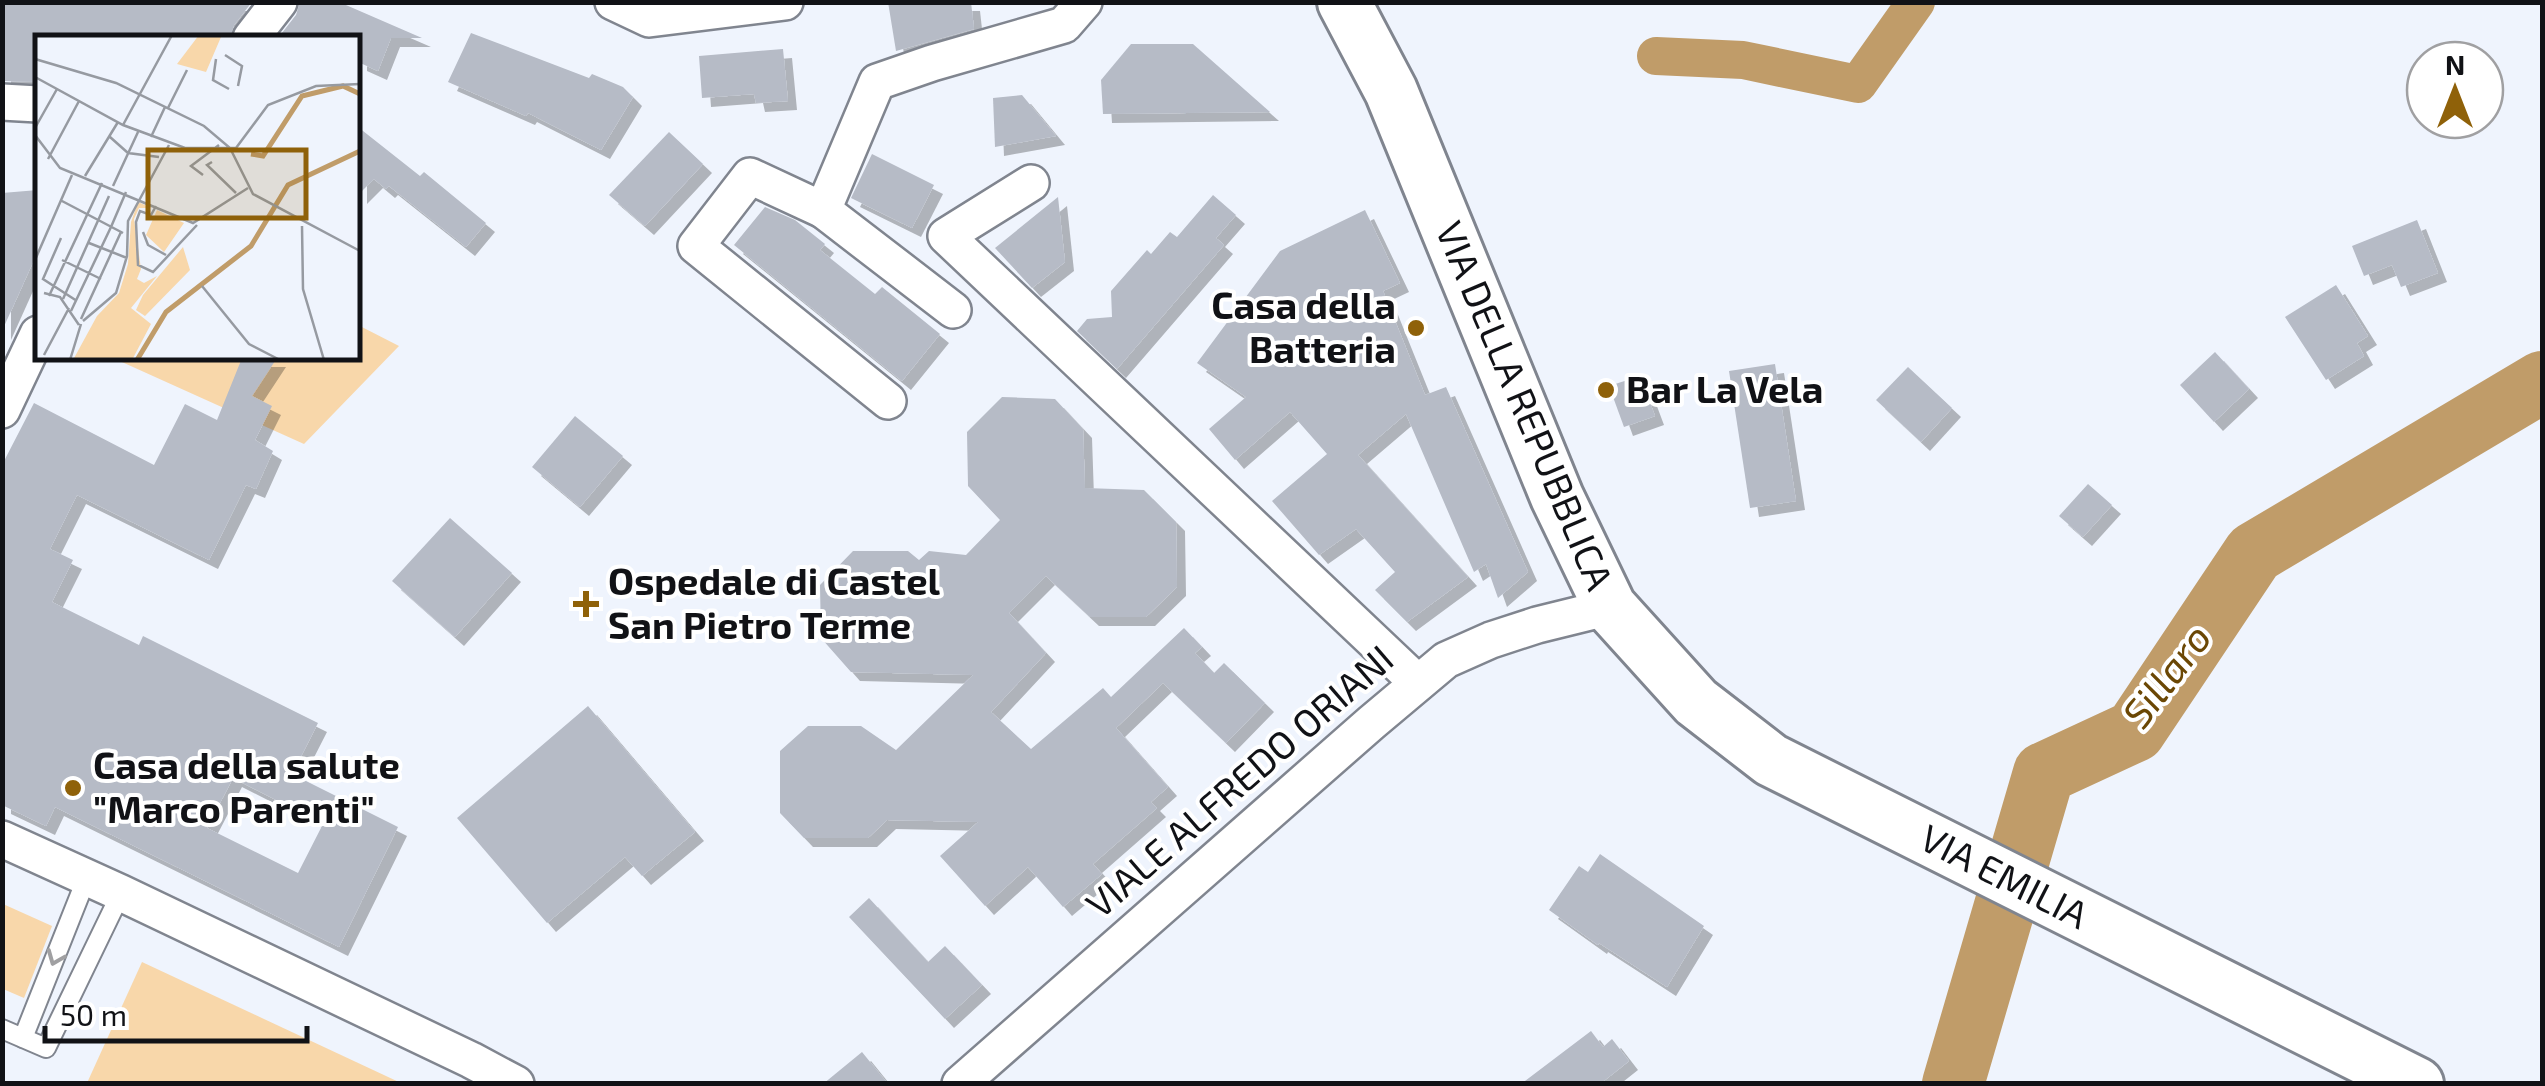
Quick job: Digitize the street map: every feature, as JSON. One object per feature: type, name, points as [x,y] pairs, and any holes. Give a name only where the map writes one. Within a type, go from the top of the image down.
[{"type":"main road","name":"VIA DELLA REPUBBLICA","points":[[1344,2],[1391,91],[1557,497],[1610,607],[1696,702],[1770,760]]},
{"type":"main road","name":"VIA EMILIA","points":[[1770,760],[2417,1084]]},
{"type":"street","points":[[253,35],[279,2]]},
{"type":"street","points":[[612,2],[649,19],[785,2]]},
{"type":"street","points":[[823,210],[877,82],[932,62],[1064,25],[1084,2]]},
{"type":"street","points":[[2,102],[35,104]]},
{"type":"street","points":[[888,401],[696,246],[750,176],[823,210],[953,310]]},
{"type":"street","points":[[1031,184],[946,236],[1418,683]]},
{"type":"street","points":[[2,410],[35,340]]},
{"type":"street","name":"VIALE ALFREDO ORIANI","points":[[960,1084],[1446,660],[1491,640],[1610,607]]},
{"type":"street","points":[[2,839],[516,1084]]},
{"type":"lane","points":[[23,1038],[86,877]]},
{"type":"lane","points":[[2,1030],[46,1048],[121,893]]},
{"type":"shaded area","points":[[360,326],[399,346],[304,444],[117,360],[360,360]]},
{"type":"shaded area","points":[[3,904],[52,926],[24,998],[3,989]]},
{"type":"shaded area","points":[[142,962],[401,1083],[87,1083]]},
{"type":"building","points":[[2,2],[252,2],[231,35],[35,35],[35,82],[2,81]]},
{"type":"building","points":[[300,2],[339,2],[422,38],[391,38],[378,71],[360,63],[360,35],[280,35],[296,15]]},
{"type":"building","points":[[888,2],[971,2],[974,29],[896,51]]},
{"type":"building","points":[[471,33],[623,87],[633,97],[601,150],[528,113],[526,116],[448,82]]},
{"type":"building","points":[[1131,44],[1193,44],[1270,112],[1103,114],[1101,80]]},
{"type":"building","points":[[783,49],[788,101],[756,103],[754,94],[702,98],[699,56]]},
{"type":"building","points":[[1022,95],[1056,136],[995,147],[993,98]]},
{"type":"building","points":[[360,129],[420,176],[424,172],[486,223],[466,247],[389,186],[386,189],[374,179],[360,193]]},
{"type":"building","points":[[669,132],[703,164],[645,226],[609,195]]},
{"type":"building","points":[[872,154],[934,185],[912,228],[851,198]]},
{"type":"building","points":[[35,190],[35,258],[2,331],[2,193]]},
{"type":"building","points":[[1213,195],[1236,215],[1216,238],[1224,245],[1117,369],[1077,331],[1087,319],[1112,317],[1111,291],[1147,250],[1151,254],[1170,232],[1177,237]]},
{"type":"building","points":[[1058,197],[1065,262],[1032,288],[995,248]]},
{"type":"building","points":[[765,207],[795,220],[825,244],[820,250],[875,294],[882,287],[940,334],[902,381],[734,245]]},
{"type":"building","points":[[1365,210],[1400,283],[1383,291],[1425,395],[1446,387],[1528,572],[1498,598],[1486,564],[1474,572],[1406,414],[1358,455],[1468,577],[1407,622],[1375,590],[1395,572],[1356,529],[1319,555],[1272,501],[1327,454],[1290,412],[1235,460],[1209,429],[1246,397],[1197,363],[1280,251]]},
{"type":"building","points":[[2417,220],[2438,273],[2401,287],[2392,265],[2364,276],[2352,246]]},
{"type":"building","points":[[2336,285],[2368,336],[2357,343],[2364,356],[2326,380],[2285,317]]},
{"type":"building","points":[[2215,352],[2249,389],[2214,422],[2180,385]]},
{"type":"building","points":[[241,360],[276,360],[252,396],[272,406],[255,440],[273,451],[256,489],[246,485],[209,560],[77,495],[50,549],[73,560],[52,602],[139,645],[143,636],[318,723],[292,774],[398,827],[339,947],[55,807],[46,826],[2,805],[2,465],[34,403],[154,465],[185,404],[217,420]],"holes":[[[233,778],[323,824],[298,873],[207,828]]]},
{"type":"building","points":[[1775,364],[1796,501],[1750,508],[1729,371]]},
{"type":"building","points":[[1908,367],[1952,408],[1921,442],[1876,400]]},
{"type":"building","points":[[1640,376],[1655,416],[1624,427],[1609,386]]},
{"type":"building","points":[[1002,397],[1055,399],[1083,429],[1085,488],[1144,490],[1176,522],[1177,587],[1146,617],[1090,617],[1046,576],[1009,613],[1046,653],[991,712],[1031,749],[1103,688],[1111,697],[1184,628],[1202,647],[1195,653],[1214,673],[1224,663],[1265,703],[1226,743],[1163,683],[1116,728],[1168,787],[1151,802],[1157,808],[1093,864],[1102,874],[1063,907],[1028,867],[985,906],[940,856],[978,822],[887,820],[868,838],[804,838],[780,813],[780,751],[808,726],[861,726],[896,750],[973,675],[851,672],[821,638],[820,585],[853,551],[908,551],[919,560],[929,551],[966,555],[1000,520],[968,486],[967,432]]},
{"type":"building","points":[[575,416],[623,456],[580,507],[532,467]]},
{"type":"building","points":[[2088,484],[2112,505],[2083,537],[2059,516]]},
{"type":"building","points":[[450,518],[512,573],[455,637],[392,581]]},
{"type":"building","points":[[588,706],[695,832],[642,876],[625,857],[547,923],[457,818]]},
{"type":"building","points":[[1600,854],[1704,926],[1667,987],[1549,910],[1579,866],[1588,872]]},
{"type":"building","points":[[869,898],[928,962],[945,946],[982,985],[945,1019],[849,917]]},
{"type":"building","points":[[1591,1031],[1603,1047],[1612,1039],[1629,1061],[1600,1084],[1521,1084]]},
{"type":"building","points":[[862,1052],[888,1084],[823,1084]]},
{"type":"waterway","points":[[1656,56],[1743,60],[1858,84],[1916,2]]},
{"type":"waterway","name":"Sillaro","points":[[1953,1084],[2044,773],[2135,731],[2254,553],[2542,382]]},
{"type":"place","name":"Casa della Batteria","points":[[1416,328]]},
{"type":"place","name":"Bar La Vela","points":[[1606,390]]},
{"type":"place","name":"Ospedale di Castel San Pietro Terme","points":[[586,604]]},
{"type":"place","name":"Casa della salute \"Marco Parenti\"","points":[[73,788]]}]
